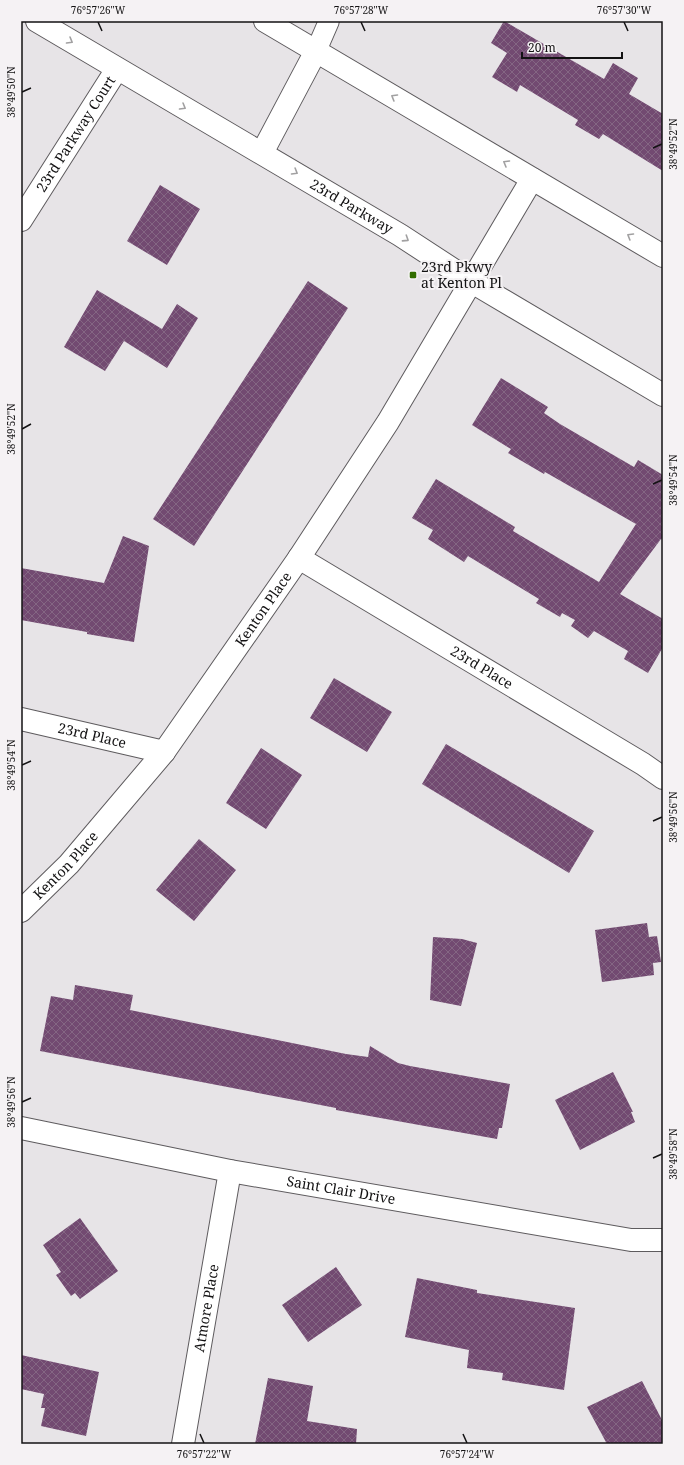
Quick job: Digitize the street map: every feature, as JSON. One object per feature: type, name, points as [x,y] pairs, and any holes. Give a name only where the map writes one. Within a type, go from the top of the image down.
[{"type":"street","name":"23rd Parkway","points":[[37,21],[400,235],[472,282],[663,395]]},
{"type":"street","points":[[265,21],[663,256]]},
{"type":"street","points":[[262,153],[316,51]]},
{"type":"street","name":"23rd Parkway Court","points":[[21,220],[117,68]]},
{"type":"street","name":"Kenton Place","points":[[21,911],[69,864],[164,752],[299,558],[388,422],[532,179]]},
{"type":"street","name":"23rd Place","points":[[299,558],[643,764],[663,778]]},
{"type":"street","name":"23rd Place","points":[[21,719],[164,752]]},
{"type":"street","name":"Saint Clair Drive","points":[[21,1128],[230,1171],[631,1240],[663,1240]]},
{"type":"street","name":"Atmore Place","points":[[183,1444],[230,1171]]},
{"type":"lane","points":[[316,51],[329,21]]},
{"type":"building","points":[[504,21],[604,79],[613,63],[638,78],[629,94],[663,114],[663,171],[603,134],[599,139],[575,125],[578,120],[520,85],[517,92],[492,77],[507,53],[491,43]]},
{"type":"building","points":[[160,185],[200,209],[167,265],[127,241]]},
{"type":"building","points":[[308,281],[348,308],[194,546],[153,519]]},
{"type":"building","points":[[97,290],[162,329],[177,304],[198,318],[167,368],[124,341],[105,371],[64,347]]},
{"type":"building","points":[[501,378],[548,407],[544,413],[560,424],[634,467],[638,460],[663,475],[663,540],[661,539],[620,594],[663,619],[663,647],[648,673],[624,659],[628,651],[594,631],[588,638],[571,626],[575,620],[562,613],[560,617],[536,603],[539,599],[468,556],[464,562],[428,539],[433,530],[412,518],[436,479],[515,527],[513,531],[599,582],[636,524],[545,472],[544,474],[508,453],[511,449],[472,425]]},
{"type":"building","points":[[123,536],[149,546],[134,642],[21,620],[21,568],[104,583]]},
{"type":"building","points":[[334,678],[392,712],[367,752],[310,718]]},
{"type":"building","points":[[446,744],[594,831],[569,873],[422,784]]},
{"type":"building","points":[[261,748],[302,775],[266,829],[226,803]]},
{"type":"building","points":[[199,839],[236,870],[194,921],[156,890]]},
{"type":"building","points":[[647,923],[649,937],[657,936],[661,962],[653,963],[654,975],[602,982],[595,930]]},
{"type":"building","points":[[433,937],[462,939],[477,943],[461,1006],[430,1000]]},
{"type":"building","points":[[75,985],[133,995],[130,1010],[346,1054],[368,1057],[370,1046],[398,1063],[510,1084],[502,1128],[499,1128],[497,1139],[336,1110],[336,1108],[40,1051],[51,996],[73,1000]]},
{"type":"building","points":[[613,1072],[633,1112],[631,1112],[635,1122],[580,1150],[555,1100]]},
{"type":"building","points":[[80,1218],[118,1271],[80,1299],[75,1293],[71,1296],[56,1275],[61,1272],[43,1245]]},
{"type":"building","points":[[336,1267],[362,1305],[308,1342],[282,1305]]},
{"type":"building","points":[[417,1278],[477,1290],[477,1293],[575,1308],[564,1390],[502,1380],[503,1373],[467,1368],[469,1350],[405,1337]]},
{"type":"building","points":[[21,1355],[99,1372],[86,1436],[41,1426],[45,1408],[41,1408],[44,1394],[21,1389]]},
{"type":"building","points":[[268,1378],[313,1386],[307,1421],[357,1429],[356,1444],[255,1444]]},
{"type":"building","points":[[642,1381],[663,1422],[663,1444],[607,1444],[587,1407]]},
{"type":"place","name":"23rd Pkwy at Kenton Pl","points":[[413,275]]}]
